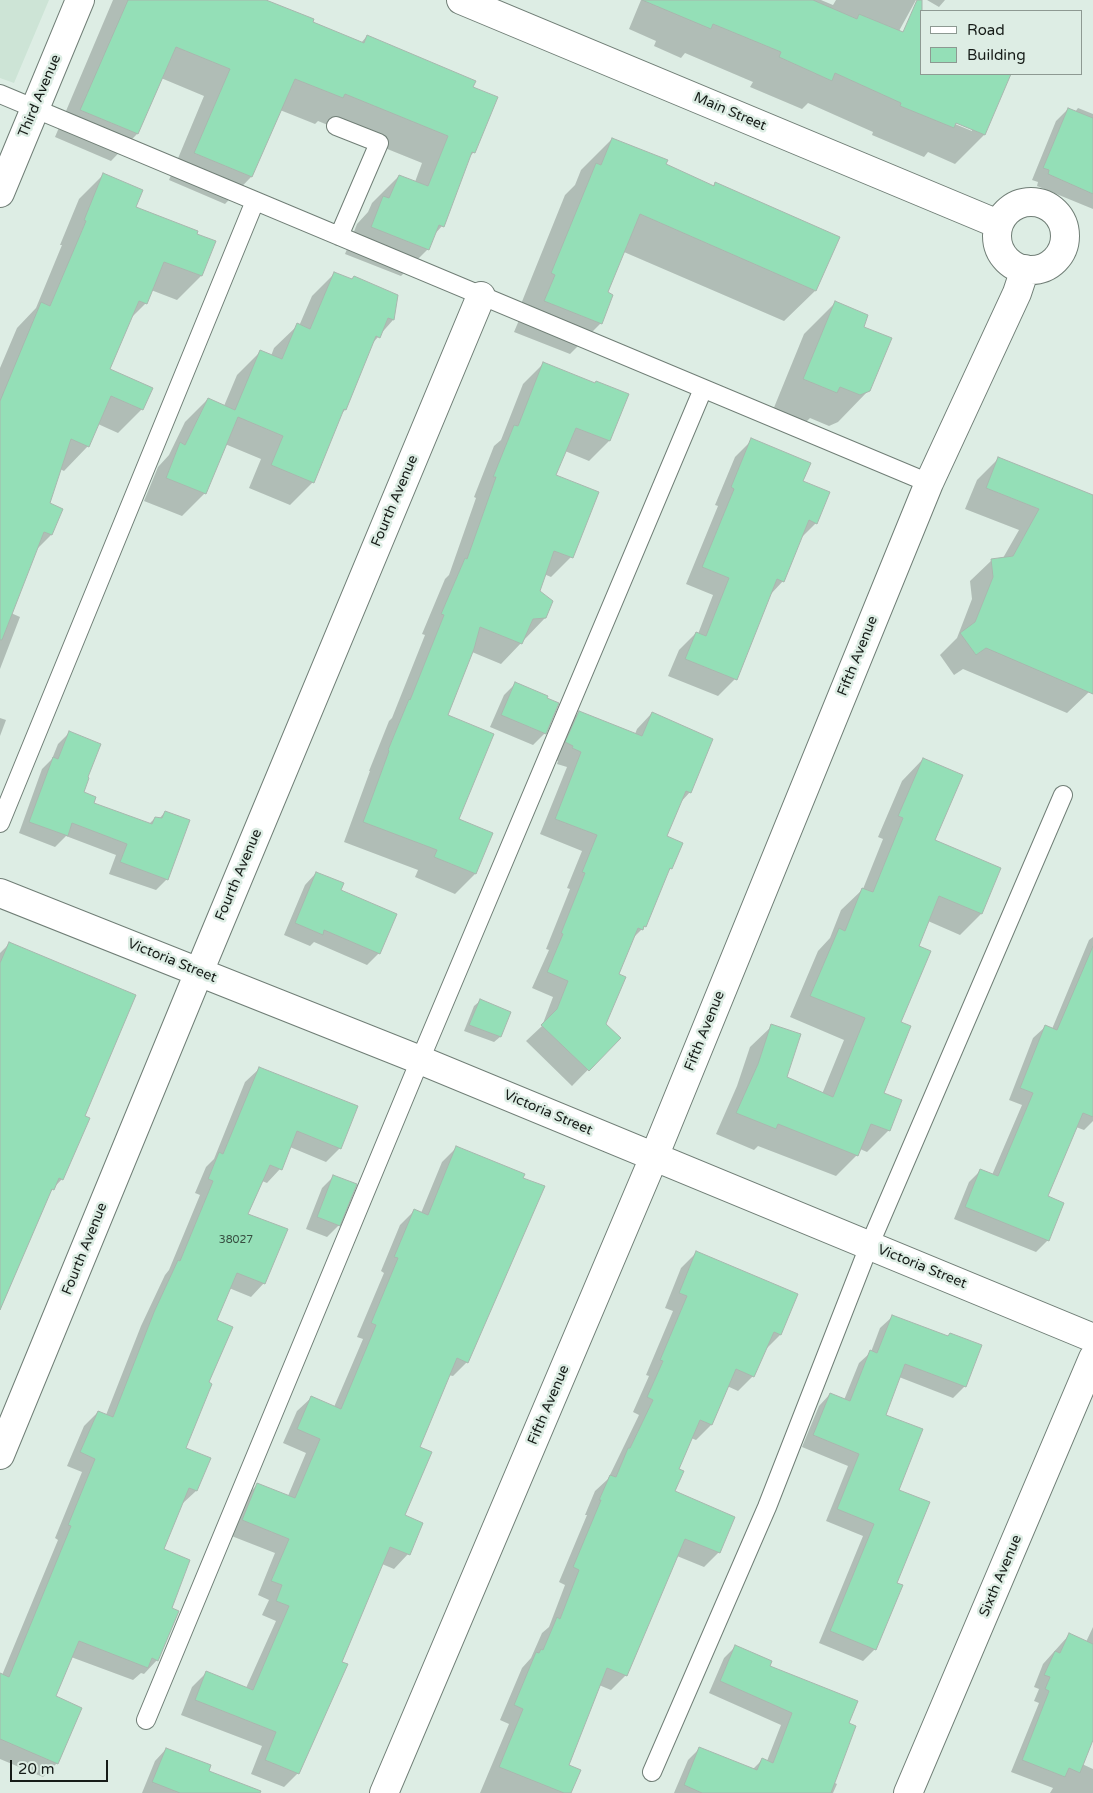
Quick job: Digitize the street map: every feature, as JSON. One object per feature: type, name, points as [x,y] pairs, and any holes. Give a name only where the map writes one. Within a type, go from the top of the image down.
[{"type":"street","name":"Third Avenue","points":[[0,193],[80,0]]},
{"type":"street","name":"Main Street","points":[[461,0],[998,224]]},
{"type":"street","points":[[1024,201],[1036,201],[1046,204],[1062,220],[1066,230],[1062,252],[1055,261],[1046,267],[1036,270],[1014,266],[1004,258],[998,247],[998,224],[1004,214],[1013,206],[1024,201]]},
{"type":"street","name":"Fifth Avenue","points":[[384,1793],[654,1157],[929,483],[1017,293],[1025,269]]},
{"type":"street","name":"Fourth Avenue","points":[[0,1455],[481,296]]},
{"type":"street","name":"Victoria Street","points":[[0,893],[420,1060],[1093,1338]]},
{"type":"street","name":"Sixth Avenue","points":[[908,1793],[1093,1358]]},
{"type":"lane","points":[[0,94],[929,483]]},
{"type":"lane","points":[[336,126],[379,144],[339,236]]},
{"type":"lane","points":[[0,823],[255,201]]},
{"type":"lane","points":[[146,1720],[420,1060],[704,389]]},
{"type":"lane","points":[[652,1772],[767,1507],[869,1246],[1063,795]]},
{"type":"shaded area","points":[[0,0],[49,0],[14,83],[0,78]]},
{"type":"building","points":[[128,0],[266,0],[314,19],[313,22],[364,43],[367,35],[476,81],[473,87],[498,97],[475,153],[472,152],[444,227],[439,225],[429,250],[371,227],[383,196],[389,198],[399,175],[428,186],[448,136],[345,94],[343,98],[295,79],[252,177],[194,153],[230,69],[176,47],[138,134],[80,110]]},
{"type":"building","points":[[642,0],[813,0],[857,19],[859,14],[903,32],[917,0],[922,0],[922,10],[920,10],[920,75],[1011,75],[985,135],[956,123],[954,128],[900,106],[901,103],[835,73],[832,81],[779,57],[781,52],[713,24],[711,29]]},
{"type":"building","points":[[1068,108],[1093,118],[1093,194],[1048,174],[1049,170],[1043,168]]},
{"type":"building","points":[[612,138],[668,160],[666,164],[714,186],[715,182],[840,237],[816,291],[640,214],[608,292],[613,295],[602,324],[544,301],[555,275],[551,273],[596,163],[601,165]]},
{"type":"building","points":[[103,173],[143,190],[136,207],[198,231],[197,234],[216,241],[202,276],[164,262],[147,304],[139,301],[110,369],[153,388],[143,410],[111,396],[89,447],[71,439],[50,503],[63,509],[52,535],[44,532],[2,640],[0,640],[0,401],[41,302],[50,306],[86,221],[84,220]]},
{"type":"building","points":[[334,272],[352,279],[354,276],[398,295],[394,320],[388,318],[380,338],[376,336],[314,483],[271,465],[283,436],[238,417],[206,494],[166,478],[180,442],[185,445],[208,398],[235,410],[260,350],[282,359],[297,323],[310,329]]},
{"type":"building","points":[[835,301],[868,315],[864,327],[892,338],[870,391],[860,395],[840,387],[837,393],[803,379]]},
{"type":"building","points":[[543,362],[595,383],[596,381],[629,394],[610,441],[576,428],[556,475],[599,492],[573,558],[554,551],[540,591],[553,601],[546,618],[533,619],[522,644],[480,627],[474,649],[448,715],[494,734],[459,819],[493,833],[476,874],[434,857],[437,850],[363,822],[388,750],[444,615],[441,614],[465,558],[467,559],[496,477],[493,477],[514,425],[518,426]]},
{"type":"building","points":[[751,438],[811,463],[803,481],[830,492],[817,524],[809,520],[784,582],[777,579],[737,680],[685,659],[696,632],[706,636],[729,578],[702,567],[734,489],[731,487]]},
{"type":"building","points":[[998,457],[1093,495],[1093,694],[986,648],[976,655],[960,633],[975,622],[993,577],[991,559],[1013,556],[1039,509],[986,488]]},
{"type":"building","points":[[515,682],[548,696],[547,698],[559,703],[546,734],[501,715]]},
{"type":"building","points":[[579,711],[642,736],[652,712],[713,739],[691,793],[686,791],[667,836],[683,843],[672,869],[670,868],[646,927],[644,926],[643,930],[638,928],[619,974],[626,977],[606,1024],[621,1038],[589,1071],[541,1025],[557,1009],[568,981],[547,972],[563,934],[561,933],[585,873],[582,872],[597,835],[555,819],[581,752],[565,742]]},
{"type":"building","points":[[69,731],[101,744],[84,792],[96,797],[94,803],[152,824],[155,817],[162,818],[165,811],[190,820],[168,880],[120,862],[127,844],[72,823],[68,836],[29,822],[53,757],[58,759]]},
{"type":"building","points":[[923,758],[963,775],[935,840],[1001,868],[982,914],[939,896],[919,946],[931,951],[901,1022],[911,1026],[884,1093],[902,1100],[890,1131],[871,1124],[858,1156],[778,1124],[776,1129],[736,1113],[758,1064],[771,1024],[801,1034],[787,1077],[833,1097],[865,1018],[810,996],[839,928],[845,931],[862,888],[873,892],[903,818],[898,816]]},
{"type":"building","points":[[316,872],[344,883],[341,890],[397,914],[380,954],[324,930],[323,935],[295,923]]},
{"type":"building","points":[[9,942],[136,995],[85,1116],[90,1118],[63,1180],[59,1178],[54,1190],[52,1189],[0,1310],[0,963]]},
{"type":"building","points":[[1093,946],[1093,1117],[1083,1113],[1048,1196],[1064,1203],[1049,1241],[965,1207],[980,1169],[998,1176],[1033,1093],[1020,1088],[1045,1025],[1057,1030]]},
{"type":"building","points":[[480,999],[511,1012],[501,1037],[469,1025]]},
{"type":"building","points":[[259,1067],[358,1106],[341,1149],[297,1131],[282,1170],[270,1165],[248,1214],[288,1229],[265,1284],[237,1273],[217,1320],[233,1327],[209,1382],[212,1384],[186,1448],[211,1458],[197,1491],[189,1488],[164,1549],[190,1560],[172,1608],[179,1611],[158,1661],[152,1658],[148,1668],[79,1641],[56,1696],[82,1708],[58,1764],[0,1739],[0,1673],[9,1677],[71,1526],[68,1525],[95,1459],[80,1452],[98,1411],[113,1417],[154,1312],[178,1260],[180,1261],[213,1181],[208,1179],[219,1152],[223,1154]]},
{"type":"building","points":[[456,1146],[525,1174],[523,1178],[545,1186],[468,1363],[457,1358],[420,1447],[432,1452],[405,1515],[423,1523],[410,1555],[390,1547],[342,1662],[348,1664],[299,1774],[265,1760],[276,1732],[195,1700],[206,1671],[253,1690],[289,1606],[276,1601],[282,1585],[271,1581],[289,1539],[242,1520],[257,1483],[295,1498],[320,1439],[297,1429],[311,1396],[341,1409],[376,1325],[371,1323],[398,1258],[394,1257],[414,1209],[428,1215]]},
{"type":"building","points":[[333,1175],[357,1184],[340,1226],[317,1217]]},
{"type":"building","points":[[696,1251],[798,1294],[781,1335],[774,1332],[754,1377],[736,1369],[712,1425],[700,1420],[679,1469],[684,1471],[675,1491],[735,1517],[720,1553],[685,1539],[627,1676],[607,1668],[569,1765],[581,1770],[571,1793],[564,1793],[499,1767],[523,1709],[514,1705],[536,1652],[539,1653],[541,1649],[543,1650],[557,1617],[560,1619],[579,1570],[573,1567],[610,1475],[616,1477],[628,1448],[630,1448],[653,1400],[647,1397],[663,1361],[660,1360],[687,1296],[679,1293]]},
{"type":"building","points":[[892,1315],[948,1336],[950,1333],[982,1345],[966,1387],[905,1364],[886,1415],[923,1429],[899,1490],[930,1502],[897,1583],[903,1585],[876,1650],[830,1631],[874,1524],[837,1509],[859,1454],[813,1435],[830,1393],[850,1401],[870,1350],[877,1353]]},
{"type":"building","points":[[1069,1633],[1093,1644],[1093,1740],[1080,1773],[1069,1768],[1065,1777],[1022,1760],[1049,1691],[1045,1689],[1050,1677],[1044,1675],[1055,1651],[1060,1653]]},
{"type":"building","points":[[735,1645],[772,1661],[770,1666],[858,1701],[849,1723],[856,1726],[831,1793],[702,1793],[684,1785],[699,1747],[757,1770],[762,1758],[773,1763],[792,1713],[720,1681]]},
{"type":"building","points":[[166,1748],[211,1765],[209,1771],[261,1791],[260,1793],[180,1793],[152,1782]]}]
